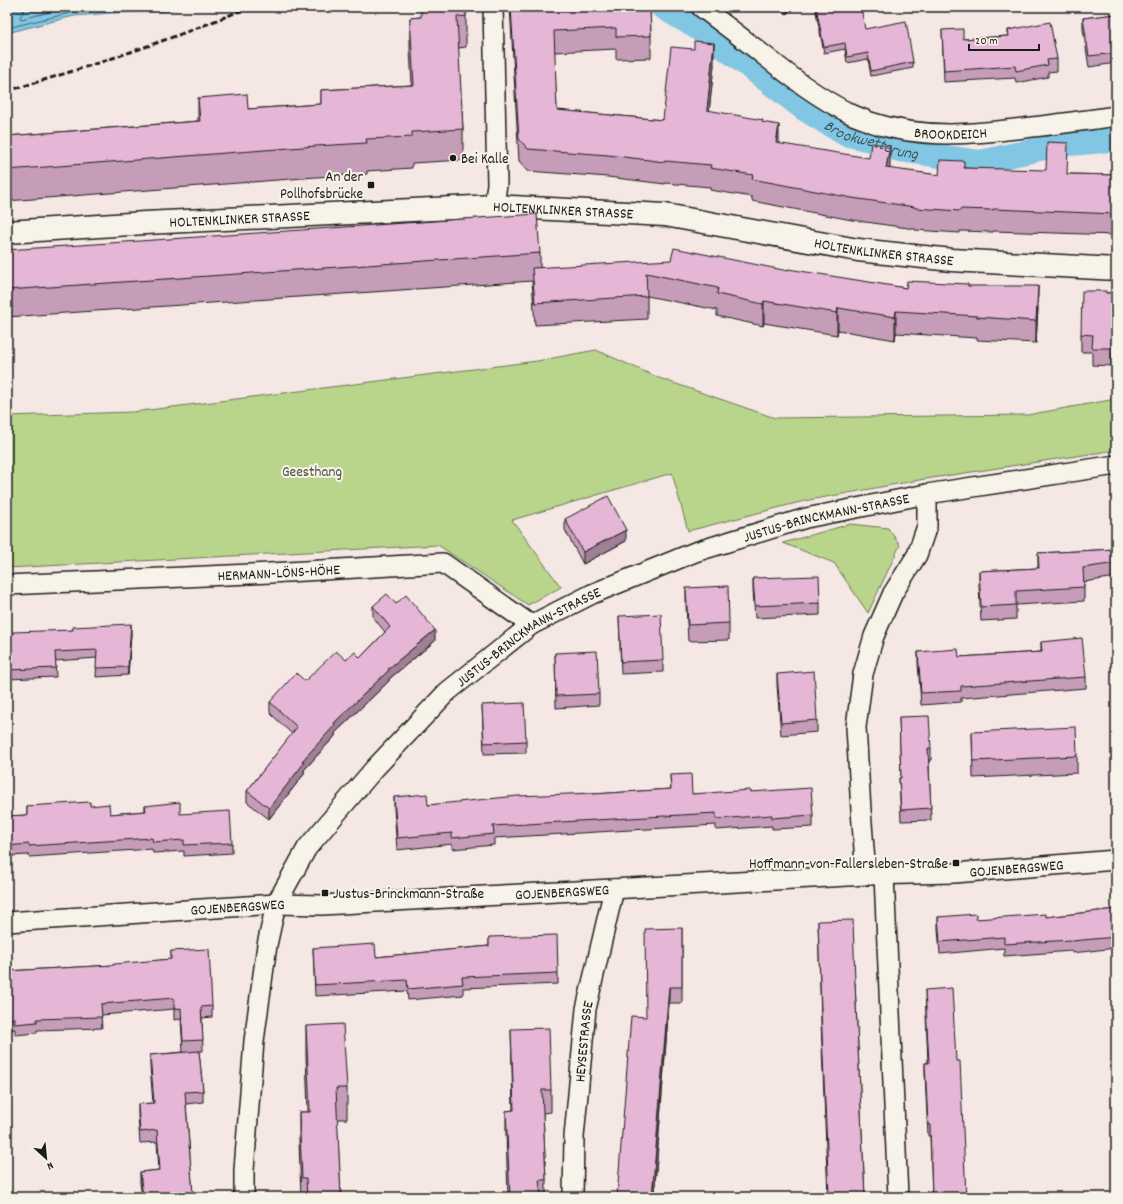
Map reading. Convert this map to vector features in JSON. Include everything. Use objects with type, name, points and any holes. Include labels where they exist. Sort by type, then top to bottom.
[{"type":"main road","name":"HOLTENKLINKER STRASSE","points":[[7,232],[145,223],[494,206],[665,215],[858,250],[952,260],[1116,269]]},
{"type":"street","points":[[493,7],[497,184],[494,206]]},
{"type":"street","name":"BROOKDEICH","points":[[701,7],[814,94],[852,115],[893,128],[926,134],[954,135],[988,133],[1116,116]]},
{"type":"street","name":"JUSTUS-BRINCKMANN-STRASSE","points":[[244,1197],[244,1170],[254,1041],[267,945],[276,904],[307,848],[375,768],[447,692],[531,624],[592,594],[695,552],[806,518],[927,494],[1116,466]]},
{"type":"street","name":"JUSTUS-BRINCKMANN-STRASSE","points":[[875,875],[861,810],[856,727],[863,674],[874,636],[893,593],[917,555],[927,526],[927,494]]},
{"type":"street","name":"HERMANN-LÖNS-HÖHE","points":[[7,585],[262,574],[443,563],[531,624]]},
{"type":"street","name":"GOJENBERGSWEG","points":[[7,922],[276,904],[322,905],[875,875],[954,873],[1116,860]]},
{"type":"street","points":[[875,875],[898,1197]]},
{"type":"street","name":"HEYSESTRASSE","points":[[572,1197],[574,1137],[586,1009],[614,889]]},
{"type":"green space","name":"Geesthang","points":[[596,350],[659,378],[775,418],[1027,415],[1116,399],[1116,450],[919,480],[804,501],[688,531],[672,473],[512,520],[561,587],[528,605],[438,545],[7,568],[7,416],[133,412],[537,361]]},
{"type":"green space","points":[[850,524],[888,528],[900,545],[868,613],[834,563],[783,543]]},
{"type":"water","points":[[26,7],[179,7],[168,11],[74,16],[7,33],[7,10]]},
{"type":"building","points":[[421,7],[466,7],[466,16],[457,17],[463,129],[412,132],[412,137],[366,139],[367,143],[7,170],[7,136],[200,121],[198,98],[247,94],[248,109],[321,104],[321,90],[414,85],[410,18],[421,17]]},
{"type":"building","points":[[511,7],[650,7],[651,36],[616,37],[616,28],[554,31],[557,110],[663,120],[671,47],[694,49],[694,41],[714,43],[707,110],[763,120],[762,122],[779,125],[776,143],[869,158],[871,143],[890,146],[886,168],[939,175],[940,160],[964,161],[964,168],[1046,170],[1047,142],[1068,143],[1067,174],[1116,175],[1116,214],[993,209],[960,209],[960,211],[915,208],[752,179],[753,175],[710,168],[711,165],[528,149],[519,139]]},
{"type":"building","points":[[816,7],[859,7],[861,8],[865,29],[906,21],[913,62],[871,71],[868,53],[847,57],[845,43],[824,47]]},
{"type":"building","points":[[1116,14],[1116,53],[1089,56],[1083,18]]},
{"type":"building","points":[[1050,22],[1057,59],[1047,60],[1048,65],[1016,71],[1015,66],[944,71],[942,30],[963,29],[963,39],[1009,36],[1008,30]]},
{"type":"building","points":[[537,214],[540,253],[7,290],[7,250]]},
{"type":"building","points":[[674,248],[788,271],[788,269],[906,288],[907,281],[968,284],[968,286],[1038,286],[1036,321],[896,311],[895,317],[838,308],[837,313],[764,301],[763,304],[717,294],[718,288],[646,273],[647,296],[535,303],[532,268],[671,260]]},
{"type":"building","points":[[1082,291],[1106,291],[1106,293],[1116,293],[1116,335],[1112,335],[1112,348],[1092,348],[1093,335],[1081,334]]},
{"type":"building","points":[[608,496],[626,530],[583,552],[565,519]]},
{"type":"building","points":[[1116,549],[1116,563],[1083,568],[1084,587],[1016,591],[1016,605],[981,607],[979,571],[1039,568],[1038,553]]},
{"type":"building","points":[[819,576],[820,603],[755,606],[753,578]]},
{"type":"building","points":[[728,586],[729,623],[688,625],[686,588]]},
{"type":"building","points":[[387,594],[396,604],[406,595],[435,630],[388,669],[389,670],[334,723],[335,725],[302,761],[304,763],[269,808],[247,791],[297,727],[270,702],[296,673],[305,681],[336,651],[346,660],[355,652],[360,658],[390,627],[373,606]]},
{"type":"building","points":[[661,614],[663,660],[621,662],[619,616]]},
{"type":"building","points":[[131,624],[128,667],[96,668],[97,650],[55,652],[56,668],[7,670],[7,636],[13,635],[13,632],[73,630],[73,627]]},
{"type":"building","points":[[1082,638],[1086,677],[961,686],[961,691],[921,693],[918,652],[958,649],[959,657],[1042,652],[1041,642]]},
{"type":"building","points":[[597,651],[599,694],[556,696],[555,653]]},
{"type":"building","points":[[814,671],[817,720],[781,723],[777,674]]},
{"type":"building","points":[[524,703],[526,741],[484,743],[482,705]]},
{"type":"building","points":[[929,716],[931,749],[928,749],[931,808],[901,810],[899,778],[901,778],[899,717]]},
{"type":"building","points":[[1076,727],[1077,756],[973,761],[972,732]]},
{"type":"building","points":[[691,774],[692,794],[811,788],[813,815],[772,818],[772,815],[716,819],[716,813],[493,826],[494,834],[452,838],[452,833],[397,838],[394,797],[427,794],[428,805],[518,796],[593,794],[671,789],[670,775]]},
{"type":"building","points":[[90,802],[90,806],[109,804],[110,814],[146,811],[145,806],[180,802],[180,814],[230,811],[232,843],[184,845],[184,840],[153,842],[152,838],[29,846],[29,844],[7,846],[7,816],[27,815],[27,806]]},
{"type":"building","points":[[1116,909],[1116,937],[1072,941],[1004,944],[1004,937],[940,942],[938,917],[976,914],[976,919],[1046,914],[1046,917]]},
{"type":"building","points":[[853,920],[865,1197],[829,1197],[818,921]]},
{"type":"building","points":[[682,928],[682,987],[669,987],[652,1197],[617,1197],[631,1016],[646,1017],[645,929]]},
{"type":"building","points":[[557,935],[558,973],[462,977],[463,984],[408,989],[407,980],[315,985],[313,948],[375,944],[376,957],[489,946],[489,937]]},
{"type":"building","points":[[209,949],[212,1006],[201,1007],[203,1040],[183,1041],[181,1008],[174,1009],[174,998],[101,1004],[102,1017],[37,1019],[37,1022],[15,1024],[15,1018],[7,1019],[7,971],[114,965],[171,959],[171,951]]},
{"type":"building","points":[[952,988],[956,1061],[960,1061],[966,1197],[932,1197],[930,1125],[928,1125],[925,1063],[929,1063],[925,990]]},
{"type":"building","points":[[343,1024],[347,1088],[336,1088],[341,1197],[307,1197],[306,1178],[302,1178],[299,1112],[310,1112],[306,1026]]},
{"type":"building","points":[[549,1028],[551,1090],[542,1090],[546,1180],[539,1180],[541,1197],[510,1197],[506,1111],[514,1110],[511,1029]]},
{"type":"building","points":[[199,1051],[203,1091],[185,1092],[193,1195],[177,1197],[143,1197],[140,1172],[160,1170],[157,1130],[140,1132],[138,1104],[154,1103],[150,1055]]},
{"type":"building","points":[[8,1056],[9,1099],[7,1099]]},
{"type":"waterway","name":"Brookwetterung","points":[[662,7],[704,32],[804,109],[845,134],[879,142],[899,150],[980,162],[1058,145],[1116,140]]},
{"type":"railway","points":[[7,91],[130,52],[190,31],[249,7]]},
{"type":"place","name":"Bei Kalle","points":[[453,158]]},
{"type":"place","name":"An der Pollhofsbrücke","points":[[371,185]]},
{"type":"place","name":"Hoffmann-von-Fallersleben-Straße","points":[[956,863]]},
{"type":"place","name":"Justus-Brinckmann-Straße","points":[[325,893]]}]
